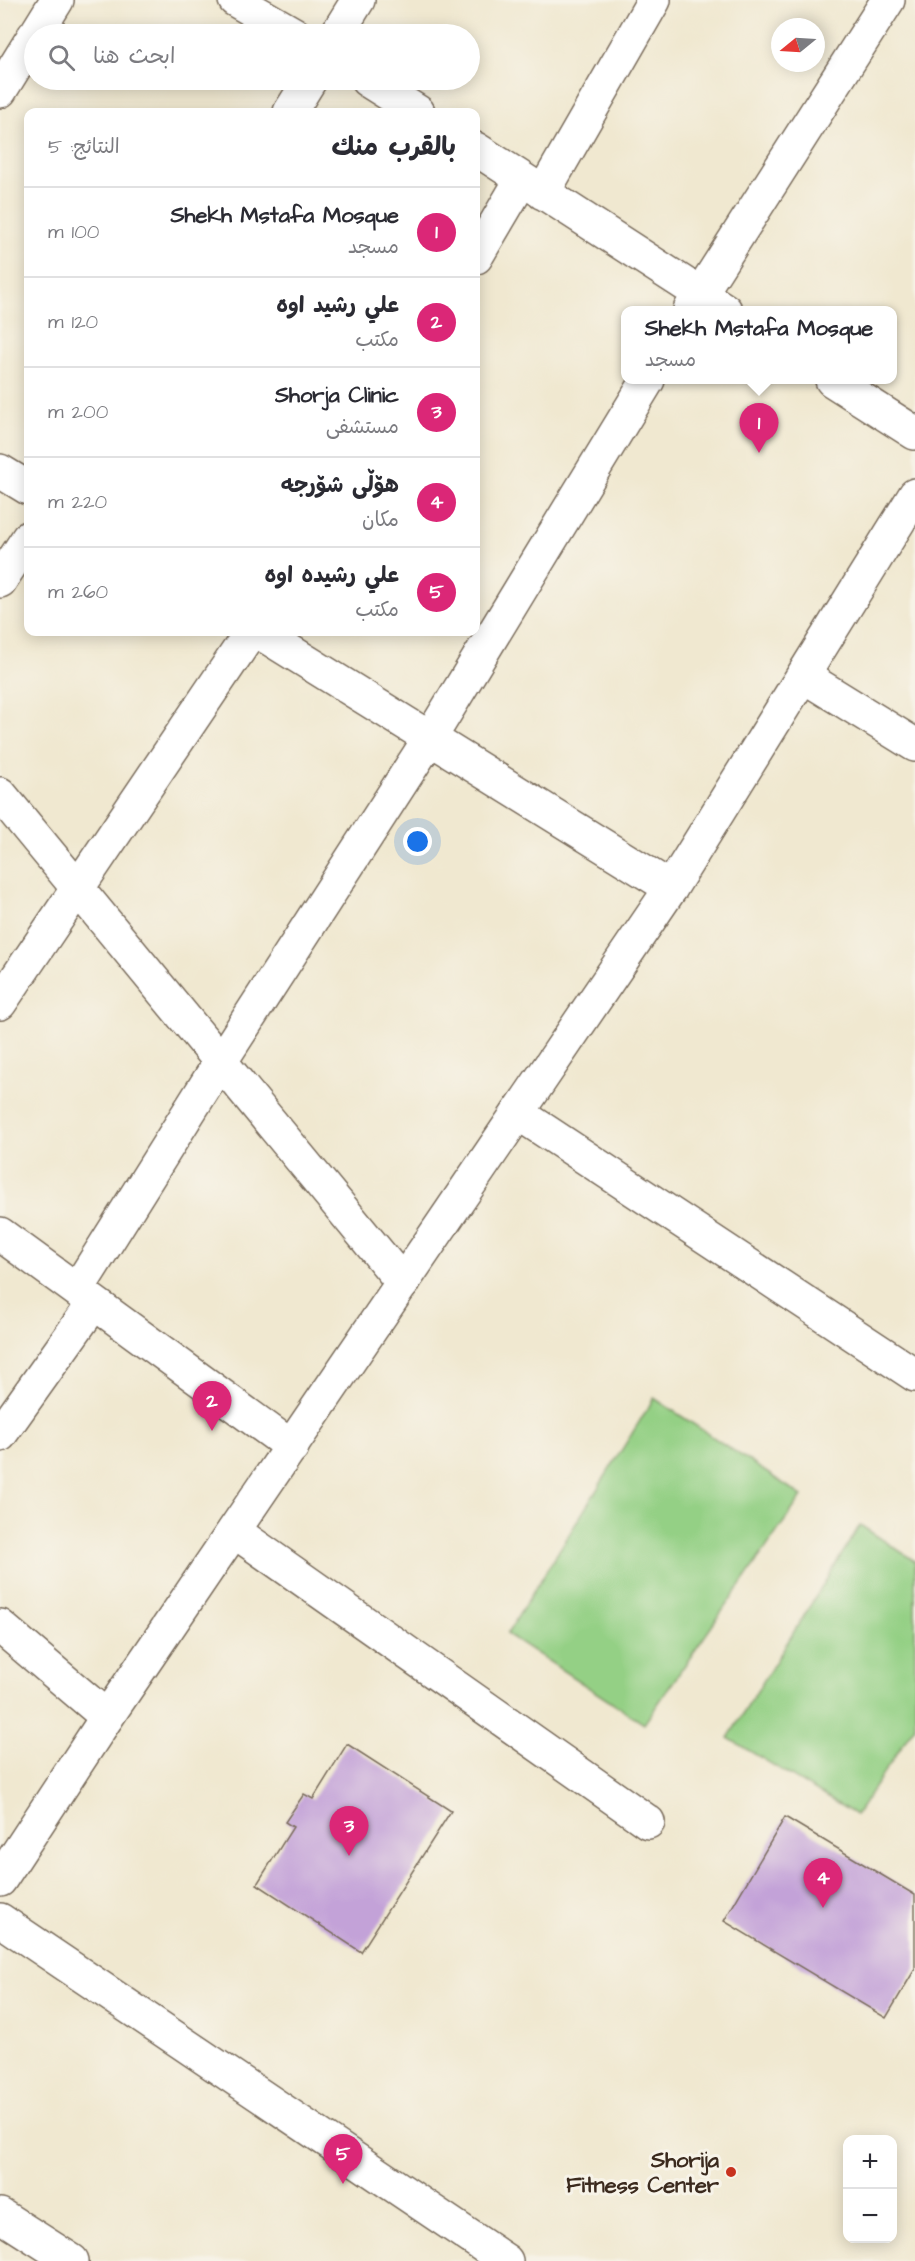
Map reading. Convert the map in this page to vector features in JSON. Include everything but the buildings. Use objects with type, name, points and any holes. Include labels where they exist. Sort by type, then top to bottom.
[{"type":"street","points":[[42,24],[57,0]]},
{"type":"street","points":[[236,0],[277,24]]},
{"type":"street","points":[[344,24],[358,0]]},
{"type":"street","points":[[480,252],[532,186],[654,0]]},
{"type":"street","points":[[480,152],[705,305],[888,0]]},
{"type":"street","points":[[0,91],[24,53]]},
{"type":"street","points":[[292,108],[304,90]]},
{"type":"street","points":[[383,90],[412,108]]},
{"type":"street","points":[[0,1435],[86,1297],[220,1061],[430,738],[646,384]]},
{"type":"street","points":[[838,384],[915,433]]},
{"type":"street","points":[[0,471],[24,486]]},
{"type":"street","points":[[0,1880],[107,1717],[671,888],[805,677],[915,495]]},
{"type":"street","points":[[0,581],[24,544]]},
{"type":"street","points":[[0,1003],[76,886],[248,636]]},
{"type":"street","points":[[265,636],[671,888]]},
{"type":"street","points":[[805,677],[915,746]]},
{"type":"street","points":[[0,794],[403,1283]]},
{"type":"street","points":[[519,1113],[915,1375]]},
{"type":"street","points":[[0,1234],[292,1447]]},
{"type":"street","points":[[234,1531],[648,1822]]},
{"type":"street","points":[[0,1626],[107,1717]]},
{"type":"street","points":[[0,1920],[506,2261]]},
{"type":"street","points":[[0,2215],[72,2261]]},
{"type":"green space","points":[[654,1398],[802,1496],[644,1724],[507,1634]]},
{"type":"green space","points":[[860,1525],[915,1561],[915,1726],[856,1815],[728,1738]]},
{"type":"place","name":"Shekh Mstafa Mosque","points":[[759,453]]},
{"type":"place","name":"علي رشيد اوه","points":[[212,1431]]},
{"type":"place","name":"Shorja Clinic","points":[[349,1856]]},
{"type":"place","name":"هۆڵی شۆرجە","points":[[823,1908]]},
{"type":"place","name":"Shorija Fitness Center","points":[[731,2172]]},
{"type":"place","name":"علي رشيده اوه","points":[[343,2184]]}]
